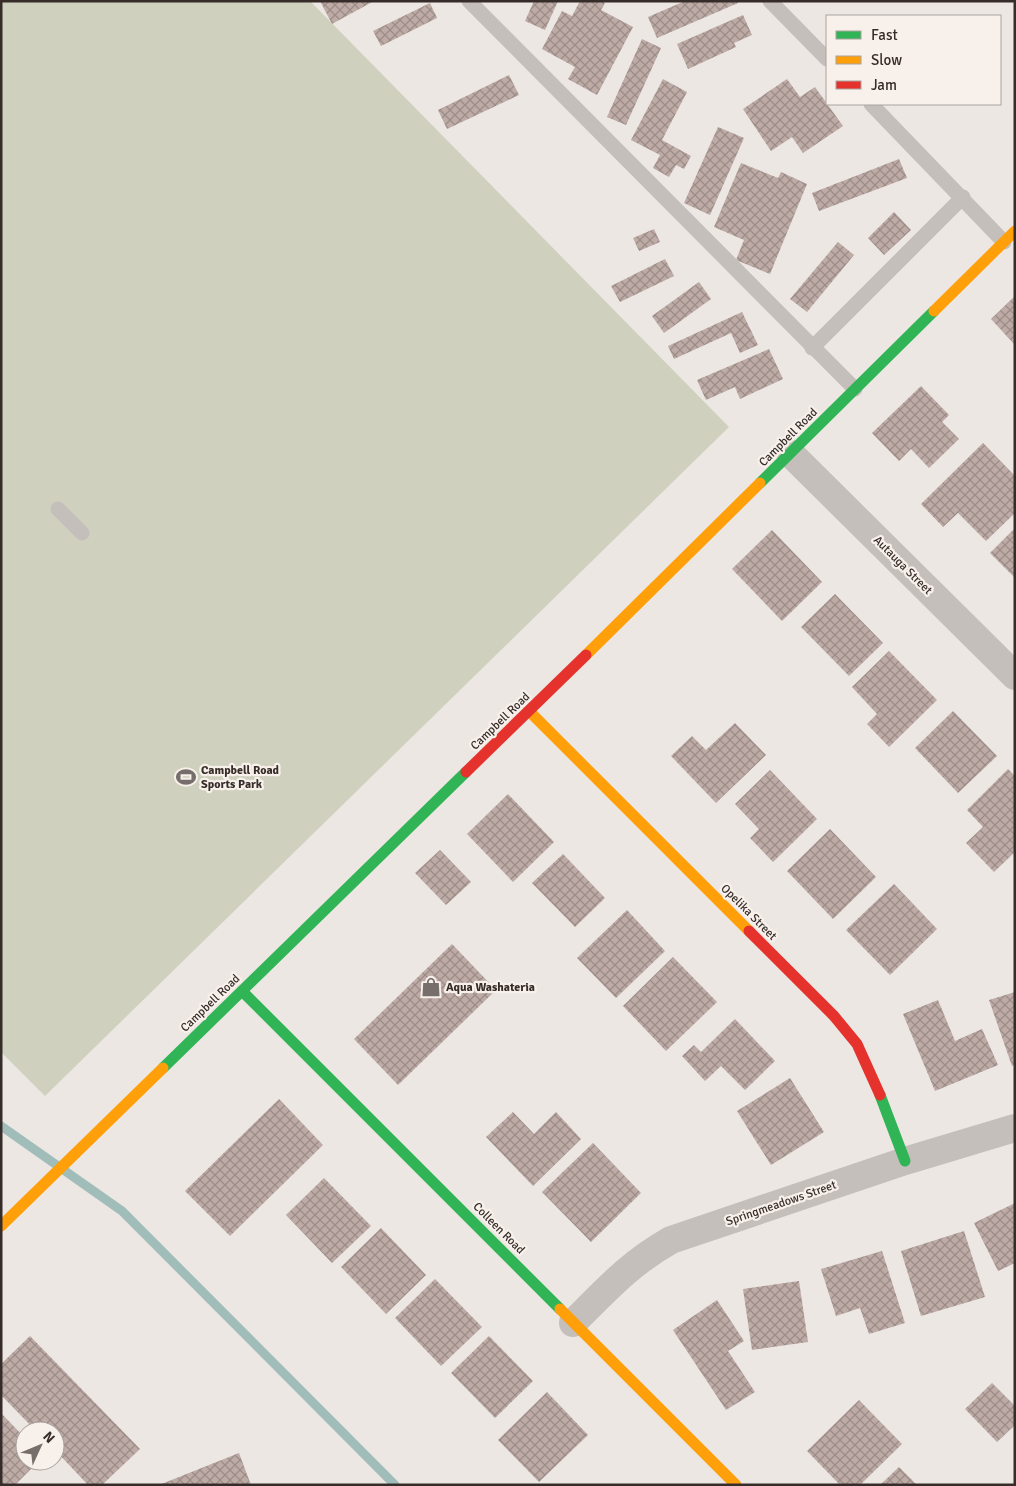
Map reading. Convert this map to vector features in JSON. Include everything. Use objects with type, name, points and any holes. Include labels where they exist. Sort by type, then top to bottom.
[{"type":"street","name":"Campbell Road","points":[[1,1226],[529,712],[1015,231]]},
{"type":"street","name":"Autauga Street","points":[[791,454],[1015,676]]},
{"type":"street","name":"Opelika Street","points":[[529,712],[834,1016],[858,1044],[876,1084],[905,1161]]},
{"type":"street","name":"Colleen Road","points":[[242,991],[736,1485]]},
{"type":"street","name":"Springmeadows Street","points":[[573,1323],[621,1274],[642,1257],[671,1240],[905,1161],[1015,1128]]},
{"type":"lane","points":[[469,1],[812,348],[855,389]]},
{"type":"lane","points":[[770,1],[826,59]]},
{"type":"lane","points":[[872,105],[963,197],[1004,242]]},
{"type":"lane","points":[[812,348],[963,197]]},
{"type":"lane","points":[[58,509],[82,533]]},
{"type":"green space","name":"Campbell Road Sports Park","points":[[1,1],[310,1],[729,427],[45,1096],[1,1052]]},
{"type":"building","points":[[320,1],[374,1],[332,24]]},
{"type":"building","points":[[534,1],[558,1],[545,30],[525,21]]},
{"type":"building","points":[[580,1],[602,1],[605,3],[601,10],[633,27],[597,95],[568,79],[575,67],[542,49],[562,11],[572,16]]},
{"type":"building","points":[[685,1],[737,1],[738,3],[657,38],[648,17]]},
{"type":"building","points":[[430,3],[437,18],[381,46],[373,31]]},
{"type":"building","points":[[743,15],[752,35],[734,43],[736,47],[688,69],[677,44]]},
{"type":"building","points":[[642,39],[661,48],[626,125],[607,117]]},
{"type":"building","points":[[509,75],[519,95],[447,129],[438,110]]},
{"type":"building","points":[[663,79],[687,92],[662,140],[691,156],[684,169],[676,165],[669,177],[653,168],[660,155],[631,140]]},
{"type":"building","points":[[787,79],[800,97],[815,87],[826,105],[843,126],[803,153],[792,137],[771,151],[743,109]]},
{"type":"building","points":[[718,127],[744,138],[710,215],[684,203]]},
{"type":"building","points":[[899,159],[907,178],[819,211],[812,193]]},
{"type":"building","points":[[741,163],[778,178],[781,172],[807,184],[770,274],[736,260],[744,240],[714,227]]},
{"type":"building","points":[[894,212],[911,230],[884,255],[868,238]]},
{"type":"building","points":[[654,229],[660,242],[639,251],[633,238]]},
{"type":"building","points":[[838,242],[854,255],[807,312],[790,299]]},
{"type":"building","points":[[665,259],[674,276],[620,302],[611,286]]},
{"type":"building","points":[[699,282],[711,299],[664,333],[652,316]]},
{"type":"building","points":[[1015,296],[1015,345],[991,319]]},
{"type":"building","points":[[742,312],[758,345],[740,353],[731,333],[674,359],[668,346]]},
{"type":"building","points":[[769,349],[783,379],[740,399],[735,387],[706,400],[697,380]]},
{"type":"building","points":[[921,386],[949,415],[942,422],[959,439],[929,468],[911,449],[899,461],[872,433]]},
{"type":"building","points":[[983,443],[1015,476],[1015,513],[986,541],[958,513],[943,527],[921,504]]},
{"type":"building","points":[[1015,528],[1015,578],[990,553]]},
{"type":"building","points":[[772,530],[822,582],[782,621],[732,569]]},
{"type":"building","points":[[835,594],[883,643],[849,676],[801,627]]},
{"type":"building","points":[[889,651],[937,700],[889,747],[867,724],[877,714],[852,687]]},
{"type":"building","points":[[953,711],[997,756],[958,793],[915,748]]},
{"type":"building","points":[[735,723],[766,755],[716,803],[671,756],[692,736],[706,750]]},
{"type":"building","points":[[1008,769],[1015,776],[1015,852],[994,872],[966,843],[983,827],[967,810]]},
{"type":"building","points":[[770,770],[817,819],[773,862],[750,838],[759,829],[735,804]]},
{"type":"building","points":[[508,794],[554,842],[513,882],[467,834]]},
{"type":"building","points":[[830,829],[876,877],[833,919],[787,871]]},
{"type":"building","points":[[440,850],[471,882],[446,905],[415,873]]},
{"type":"building","points":[[563,854],[605,898],[575,927],[532,883]]},
{"type":"building","points":[[894,884],[937,929],[890,975],[846,930]]},
{"type":"building","points":[[627,910],[665,951],[616,998],[577,958]]},
{"type":"building","points":[[452,944],[496,990],[398,1085],[354,1039]]},
{"type":"building","points":[[673,957],[717,1002],[666,1051],[623,1006]]},
{"type":"building","points":[[1015,992],[1015,1065],[1012,1066],[989,1000]]},
{"type":"building","points":[[938,1000],[955,1041],[982,1029],[998,1065],[935,1091],[903,1014]]},
{"type":"building","points":[[735,1019],[775,1061],[745,1090],[721,1066],[705,1081],[682,1056],[694,1045],[701,1052]]},
{"type":"building","points":[[790,1078],[824,1132],[771,1165],[737,1111]]},
{"type":"building","points":[[279,1099],[323,1145],[230,1236],[185,1191]]},
{"type":"building","points":[[513,1112],[534,1134],[556,1112],[581,1139],[533,1186],[486,1137]]},
{"type":"building","points":[[593,1143],[641,1193],[591,1242],[542,1192]]},
{"type":"building","points":[[324,1178],[371,1226],[332,1263],[286,1215]]},
{"type":"building","points":[[1015,1203],[1015,1263],[998,1271],[974,1223]]},
{"type":"building","points":[[381,1228],[426,1275],[386,1314],[341,1267]]},
{"type":"building","points":[[964,1231],[985,1297],[921,1316],[901,1251]]},
{"type":"building","points":[[882,1251],[905,1323],[869,1334],[860,1308],[836,1316],[821,1269]]},
{"type":"building","points":[[435,1279],[482,1327],[441,1366],[395,1318]]},
{"type":"building","points":[[799,1281],[808,1342],[752,1350],[743,1289]]},
{"type":"building","points":[[717,1300],[744,1341],[728,1351],[755,1392],[726,1410],[673,1330]]},
{"type":"building","points":[[30,1336],[140,1449],[102,1485],[88,1485],[65,1461],[65,1421],[26,1421],[1,1395],[1,1364]]},
{"type":"building","points":[[489,1336],[533,1381],[495,1418],[451,1373]]},
{"type":"building","points":[[992,1383],[1015,1406],[1015,1425],[997,1442],[965,1409]]},
{"type":"building","points":[[547,1392],[588,1435],[539,1482],[498,1440]]},
{"type":"building","points":[[859,1400],[902,1444],[860,1485],[840,1485],[807,1451]]},
{"type":"building","points":[[1,1413],[15,1428],[15,1471],[29,1471],[15,1485],[1,1485]]},
{"type":"building","points":[[239,1453],[251,1485],[159,1485]]},
{"type":"building","points":[[899,1467],[917,1485],[880,1485]]},
{"type":"waterway","points":[[1,1126],[122,1211],[395,1485]]},
{"type":"traffic: fast","points":[[760,483],[934,311]]},
{"type":"traffic: fast","points":[[163,1068],[466,772]]},
{"type":"traffic: fast","points":[[242,991],[560,1309]]},
{"type":"traffic: fast","points":[[880,1095],[905,1161]]},
{"type":"traffic: slow","points":[[934,311],[1015,231]]},
{"type":"traffic: slow","points":[[586,655],[760,483]]},
{"type":"traffic: slow","points":[[529,711],[749,931]]},
{"type":"traffic: slow","points":[[1,1226],[163,1068]]},
{"type":"traffic: slow","points":[[560,1309],[736,1485]]},
{"type":"traffic: jam","points":[[466,772],[586,655]]},
{"type":"traffic: jam","points":[[749,931],[834,1016],[857,1044],[880,1095]]},
{"type":"place","name":"Campbell Road Sports Park","points":[[186,777]]},
{"type":"place","name":"Aqua Washateria","points":[[431,987]]}]
